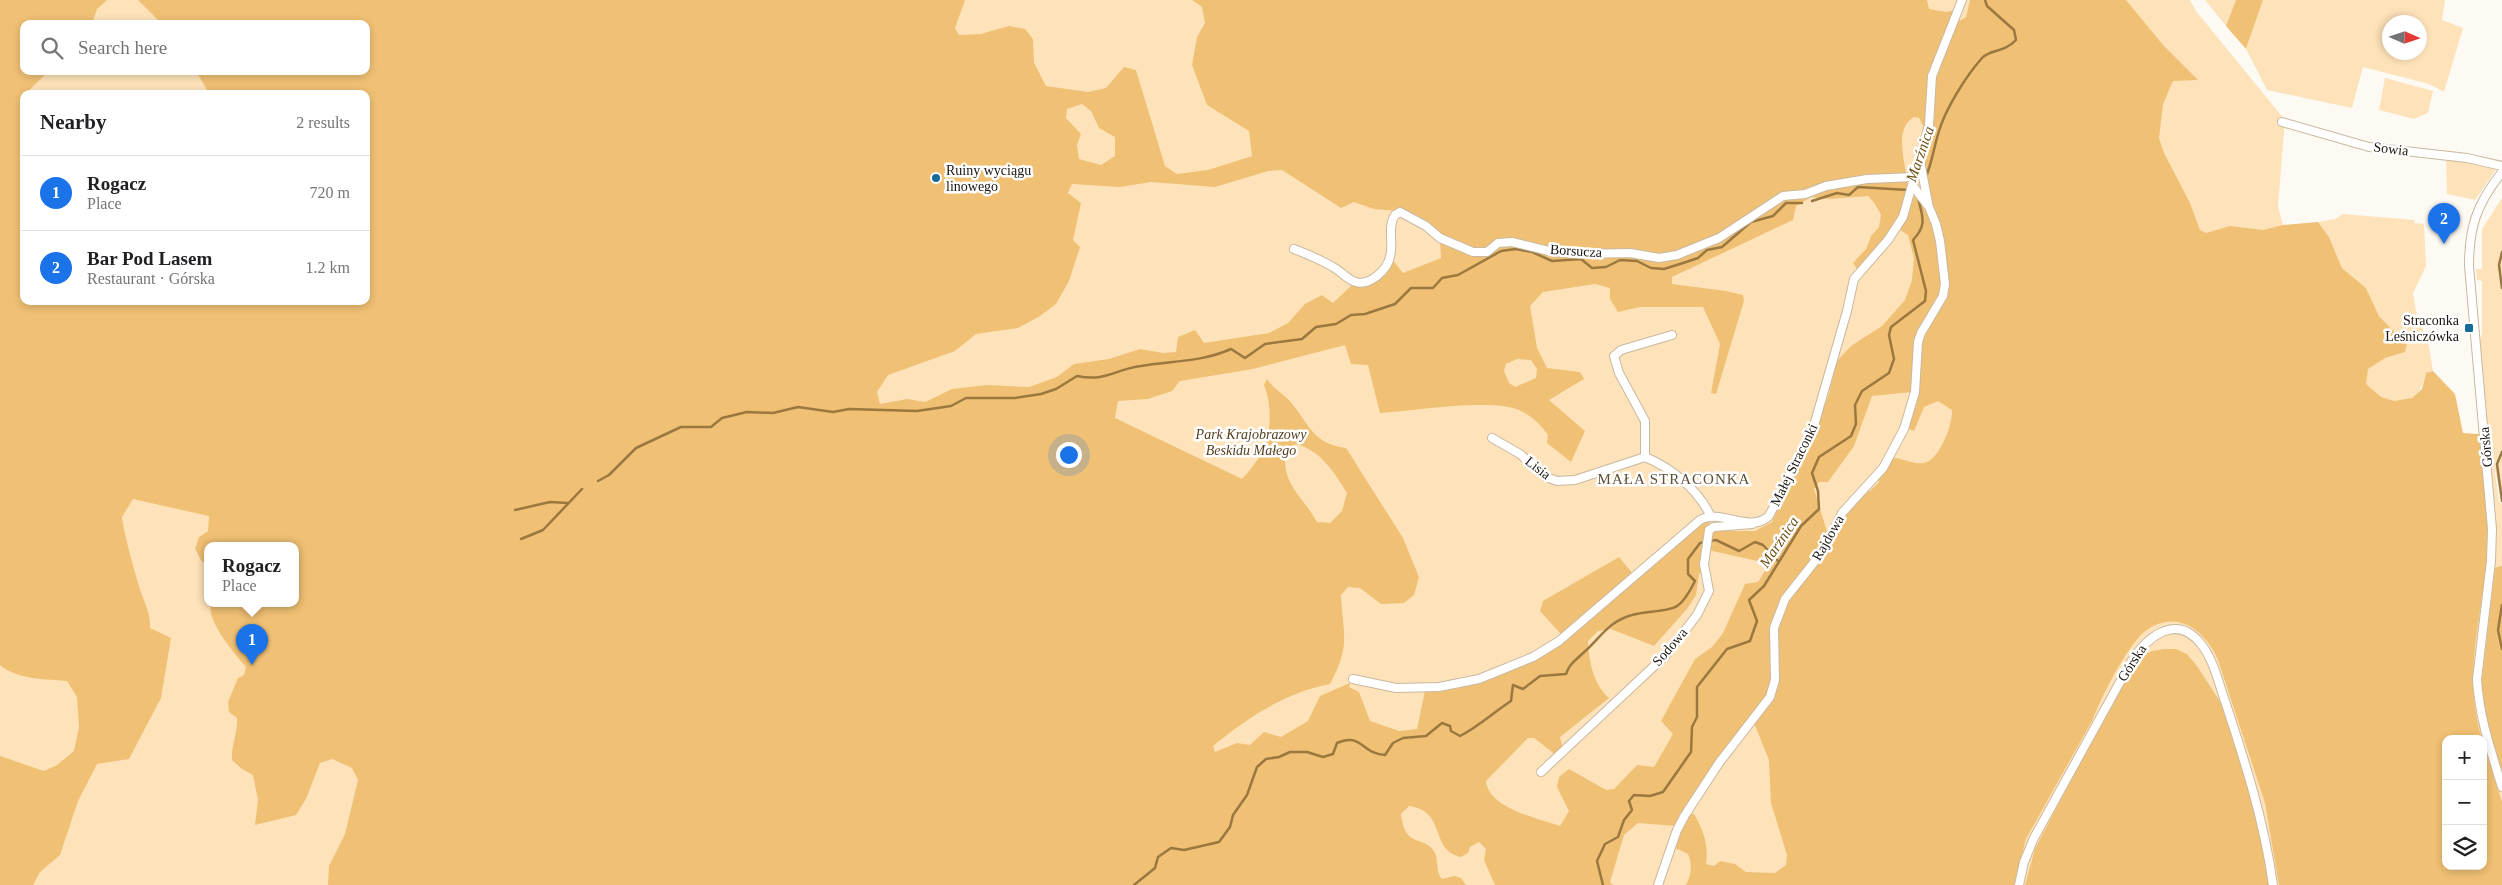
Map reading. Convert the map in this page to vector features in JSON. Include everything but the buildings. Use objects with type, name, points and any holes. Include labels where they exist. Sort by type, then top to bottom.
[{"type":"street","name":"Małej Straconki","points":[[1756,523],[1766,519],[1773,510],[1813,430],[1848,311],[1854,279],[1897,228],[1914,188],[1914,178],[1929,126],[1932,76],[1962,0]]},
{"type":"street","name":"Sowia","points":[[2282,122],[2369,146],[2467,158],[2502,166]]},
{"type":"street","name":"Rajdowa","points":[[1658,885],[1671,845],[1685,814],[1719,763],[1770,697],[1775,680],[1774,628],[1785,598],[1823,551],[1842,513],[1883,468],[1904,429],[1916,386],[1918,342],[1921,333],[1937,309],[1944,290],[1940,241],[1927,204],[1920,161]]},
{"type":"street","name":"Górska","points":[[2502,172],[2482,199],[2475,217],[2471,237],[2469,266],[2492,529],[2491,561],[2477,679],[2478,698],[2484,728],[2502,787]]},
{"type":"street","name":"Borsucza","points":[[1294,249],[1333,267],[1354,282],[1367,281],[1380,274],[1389,262],[1391,253],[1391,222],[1395,215],[1400,212],[1426,226],[1440,238],[1473,252],[1487,252],[1498,243],[1512,242],[1553,252],[1630,253],[1659,258],[1677,255],[1719,238],[1782,196],[1806,194],[1826,186],[1867,179],[1914,178]]},
{"type":"street","name":"Rajdowa","points":[[1914,188],[1927,204]]},
{"type":"street","points":[[1672,335],[1621,350],[1614,356],[1619,373],[1645,421],[1645,457],[1690,487],[1700,497],[1710,516]]},
{"type":"street","name":"Lisia","points":[[1492,438],[1520,454],[1546,477],[1557,481],[1575,480],[1645,457]]},
{"type":"street","points":[[1352,679],[1405,689],[1439,688],[1479,679],[1533,657],[1559,641],[1700,520],[1710,516],[1756,523]]},
{"type":"street","name":"Sodowa","points":[[1541,772],[1666,655],[1684,634],[1708,595],[1705,550],[1708,533],[1714,527],[1744,526],[1756,523]]},
{"type":"street","name":"Górska","points":[[2019,885],[2024,862],[2034,838],[2131,662],[2149,639],[2162,632],[2175,630],[2188,634],[2198,641],[2215,673],[2259,806],[2273,885]]},
{"type":"green space","name":"Park Krajobrazowy Beskidu Małego","points":[[0,0],[2190,0],[2196,11],[2285,120],[2278,206],[2283,225],[2277,227],[2385,358],[2405,352],[2407,345],[2379,316],[2366,288],[2342,268],[2329,237],[2318,222],[2335,219],[2343,214],[2415,220],[2414,223],[2424,224],[2426,266],[2413,293],[2417,316],[2428,341],[2433,371],[2426,373],[2422,386],[2417,393],[2406,400],[2494,495],[2487,424],[2482,396],[2480,339],[2482,334],[2482,281],[2477,280],[2476,269],[2482,269],[2482,229],[2502,198],[2502,502],[2494,465],[2499,501],[2502,504],[2502,885],[0,885]]},
{"type":"green space","points":[[2205,0],[2236,0],[2226,26]]},
{"type":"green space","points":[[2263,0],[2445,0],[2442,20],[2463,28],[2444,92],[2429,84],[2363,67],[2352,108],[2267,90],[2246,49]]},
{"type":"green space","points":[[2385,78],[2433,91],[2428,113],[2414,119],[2379,110]]},
{"type":"green space","points":[[2446,157],[2497,168],[2475,200],[2447,194]]},
{"type":"shaded area","points":[[0,0],[107,0],[97,9],[93,20],[20,20],[20,75],[45,75],[29,90],[20,90],[20,305],[370,305],[370,90],[207,90],[198,75],[370,75],[370,20],[158,20],[138,0],[965,0],[955,28],[959,35],[981,34],[1009,26],[1025,29],[1033,39],[1034,63],[1046,86],[1088,92],[1106,88],[1124,67],[1136,70],[1165,166],[1177,174],[1208,170],[1252,156],[1249,131],[1207,105],[1192,65],[1197,37],[1205,23],[1202,7],[1192,0],[1927,0],[1929,9],[1946,12],[1956,10],[1929,75],[1927,123],[1923,126],[1919,118],[1914,117],[1907,123],[1903,131],[1902,150],[1908,189],[1903,211],[1890,233],[1857,269],[1853,263],[1866,249],[1871,236],[1879,227],[1881,215],[1875,204],[1868,196],[1829,199],[1811,197],[1796,206],[1793,220],[1672,277],[1672,284],[1743,295],[1744,301],[1716,394],[1711,393],[1720,344],[1703,307],[1640,307],[1618,312],[1610,299],[1610,288],[1595,284],[1543,292],[1530,306],[1537,348],[1547,368],[1580,372],[1584,379],[1549,400],[1585,431],[1571,462],[1547,443],[1548,435],[1535,421],[1519,410],[1490,405],[1472,405],[1380,413],[1368,365],[1351,364],[1345,345],[1253,369],[1180,381],[1172,391],[1148,399],[1118,401],[1115,418],[1242,479],[1265,447],[1270,420],[1267,393],[1264,385],[1267,379],[1289,400],[1318,437],[1325,442],[1346,448],[1403,538],[1419,577],[1414,595],[1404,603],[1381,604],[1360,588],[1348,587],[1341,595],[1344,631],[1343,650],[1337,671],[1330,684],[1298,693],[1253,716],[1213,746],[1215,752],[1237,743],[1250,745],[1264,732],[1281,737],[1308,721],[1320,696],[1350,683],[1349,687],[1359,692],[1370,721],[1399,731],[1417,729],[1425,691],[1504,673],[1580,626],[1706,520],[1709,521],[1710,526],[1704,536],[1702,548],[1702,572],[1699,574],[1696,595],[1687,609],[1654,646],[1611,629],[1598,631],[1588,641],[1589,656],[1599,686],[1609,698],[1560,737],[1563,749],[1556,755],[1534,738],[1528,738],[1486,781],[1489,790],[1495,798],[1505,805],[1528,816],[1560,826],[1569,811],[1557,787],[1559,777],[1569,769],[1606,790],[1614,789],[1637,765],[1654,767],[1673,734],[1661,721],[1695,659],[1712,647],[1723,633],[1745,584],[1758,582],[1765,571],[1762,562],[1708,550],[1711,534],[1716,531],[1755,531],[1772,522],[1815,430],[1828,397],[1837,361],[1851,346],[1882,326],[1905,300],[1912,280],[1914,258],[1908,235],[1900,230],[1913,197],[1920,197],[1935,230],[1941,257],[1943,283],[1935,308],[1918,337],[1912,392],[1872,396],[1854,446],[1828,482],[1819,482],[1814,489],[1828,535],[1809,566],[1783,597],[1771,639],[1773,672],[1771,688],[1676,826],[1638,823],[1624,835],[1610,882],[1613,885],[1495,885],[1484,860],[1486,849],[1479,842],[1470,847],[1468,853],[1461,857],[1451,853],[1445,847],[1429,815],[1421,809],[1409,806],[1401,814],[1407,833],[1416,840],[1431,847],[1435,853],[1442,879],[1454,876],[1461,878],[1466,885],[328,885],[329,866],[345,834],[358,780],[352,768],[332,759],[320,763],[306,799],[296,815],[255,825],[258,800],[253,775],[242,769],[232,760],[237,718],[229,712],[228,702],[238,678],[244,675],[246,667],[222,637],[211,611],[211,607],[299,607],[299,542],[204,542],[204,563],[195,549],[199,537],[208,531],[209,516],[133,499],[122,517],[131,558],[149,616],[150,628],[171,638],[161,698],[129,759],[97,764],[78,801],[60,855],[40,872],[33,885],[0,885],[0,756],[44,771],[57,765],[74,751],[79,727],[77,697],[67,681],[24,676],[7,670],[0,665]],"holes":[[[1082,104],[1091,111],[1099,128],[1115,137],[1115,156],[1101,165],[1079,159],[1077,145],[1081,134],[1066,118],[1067,109]],[[1282,170],[1341,208],[1354,202],[1374,209],[1398,211],[1440,240],[1441,258],[1403,273],[1392,259],[1364,285],[1353,284],[1333,303],[1322,295],[1305,304],[1288,323],[1269,333],[1204,343],[1195,330],[1178,337],[1176,352],[1163,353],[1140,349],[1109,359],[1074,364],[1057,377],[1029,387],[987,385],[952,389],[925,402],[907,399],[880,404],[877,392],[888,375],[955,351],[976,334],[1018,328],[1040,316],[1056,304],[1069,281],[1080,247],[1073,240],[1081,203],[1068,193],[1072,184],[1120,187],[1151,182],[1215,187],[1268,171]],[[1517,359],[1531,360],[1537,369],[1536,378],[1515,387],[1509,383],[1504,371],[1506,364]],[[1296,444],[1312,451],[1326,463],[1347,493],[1342,511],[1330,523],[1317,522],[1289,480],[1285,461],[1286,449]]]},
{"type":"shaded area","points":[[1970,0],[2126,0],[2163,45],[2198,80],[2173,81],[2163,104],[2159,138],[2164,153],[2190,203],[2200,230],[2206,233],[2230,226],[2263,230],[2283,225],[2318,222],[2329,237],[2342,268],[2366,288],[2379,316],[2407,345],[2405,352],[2385,358],[2368,369],[2366,384],[2381,397],[2394,401],[2412,398],[2422,389],[2426,373],[2433,371],[2455,394],[2463,433],[2479,434],[2486,490],[2488,545],[2474,666],[2476,714],[2481,735],[2442,735],[2442,870],[2487,870],[2487,755],[2502,802],[2502,885],[2279,885],[2265,803],[2218,660],[2205,639],[2197,631],[2177,622],[2166,622],[2155,625],[2143,633],[2129,650],[2115,674],[2093,719],[2026,839],[2014,885],[1686,885],[1691,870],[1690,858],[1688,854],[1673,847],[1688,815],[1694,814],[1703,832],[1707,851],[1706,864],[1714,866],[1720,861],[1735,864],[1746,872],[1775,873],[1786,865],[1787,855],[1771,803],[1769,760],[1754,723],[1771,698],[1774,650],[1781,609],[1838,522],[1864,492],[1870,491],[1879,482],[1879,476],[1892,458],[1920,463],[1929,461],[1944,441],[1950,424],[1952,410],[1938,401],[1924,407],[1914,431],[1907,428],[1920,342],[1947,283],[1929,197],[1924,160],[1933,116],[1933,81],[1956,23],[1966,17]]},
{"type":"shaded area","points":[[2236,0],[2263,0],[2246,49],[2226,26]]},
{"type":"shaded area","points":[[1619,557],[1633,574],[1563,634],[1560,633],[1540,611],[1543,601]]},
{"type":"shaded area","points":[[2502,566],[2502,774],[2488,727],[2481,687],[2495,568]]},
{"type":"shaded area","points":[[2176,649],[2187,654],[2221,703],[2244,771],[2262,841],[2269,885],[2025,885],[2035,849],[2113,700],[2141,656],[2152,651]]},
{"type":"waterway","name":"Marźnica","points":[[1926,177],[1942,122],[1963,83],[1985,55],[2007,47],[2016,40],[2014,30],[1987,6],[1985,0]]},
{"type":"waterway","points":[[1812,201],[1837,193],[1849,195],[1858,187],[1908,190]]},
{"type":"waterway","name":"Marźnica","points":[[1603,885],[1597,861],[1605,844],[1618,837],[1624,820],[1632,810],[1629,801],[1634,795],[1650,796],[1663,792],[1691,752],[1692,727],[1697,717],[1697,687],[1727,649],[1750,641],[1757,621],[1749,600],[1764,586],[1801,526],[1819,509],[1818,491],[1812,473],[1819,457],[1851,436],[1856,424],[1855,405],[1862,391],[1889,373],[1894,359],[1889,335],[1891,327],[1925,301],[1926,291],[1913,240],[1921,229],[1923,220],[1918,197]]},
{"type":"waterway","points":[[598,481],[609,475],[636,448],[681,427],[711,427],[722,418],[747,412],[773,413],[798,407],[833,412],[849,409],[917,411],[951,406],[966,398],[1015,398],[1041,394],[1056,389],[1077,376],[1104,376],[1152,364],[1209,356],[1231,349],[1245,358],[1265,344],[1302,339],[1316,327],[1336,324],[1351,315],[1365,314],[1395,304],[1411,288],[1433,288],[1442,278],[1458,275],[1501,251],[1516,249],[1532,252],[1552,261],[1581,259],[1592,268],[1606,267],[1620,260],[1637,261],[1651,268],[1664,269],[1698,258],[1707,250],[1722,247],[1751,222],[1773,216],[1786,203],[1802,203]]},
{"type":"waterway","points":[[2502,252],[2499,265],[2502,288]]},
{"type":"waterway","points":[[2502,452],[2497,464],[2502,501]]},
{"type":"waterway","points":[[521,539],[543,530],[582,489]]},
{"type":"waterway","points":[[515,510],[550,502],[568,503]]},
{"type":"waterway","points":[[1134,885],[1155,868],[1158,857],[1171,848],[1184,850],[1219,842],[1230,827],[1233,815],[1247,795],[1257,767],[1266,759],[1279,757],[1290,752],[1307,752],[1323,757],[1333,754],[1337,743],[1345,740],[1352,740],[1377,754],[1385,755],[1393,743],[1403,738],[1426,736],[1442,723],[1450,726],[1451,731],[1460,736],[1511,701],[1513,685],[1523,689],[1540,676],[1566,674],[1569,667],[1616,622],[1632,615],[1673,608],[1680,604],[1688,595],[1695,581],[1688,574],[1688,559],[1700,543],[1716,540],[1739,551],[1755,542],[1763,545],[1778,561]]},
{"type":"waterway","points":[[2502,605],[2498,630],[2502,649]]},
{"type":"place","name":"Ruiny wyciągu linowego","points":[[936,178]]},
{"type":"place","name":"Bar Pod Lasem","points":[[2444,244]]},
{"type":"place","name":"Straconka Leśniczówka","points":[[2469,328]]},
{"type":"place","name":"Rogacz","points":[[252,665]]},
{"type":"district","name":"MAŁA STRACONKA","points":[[1674,479]]}]
